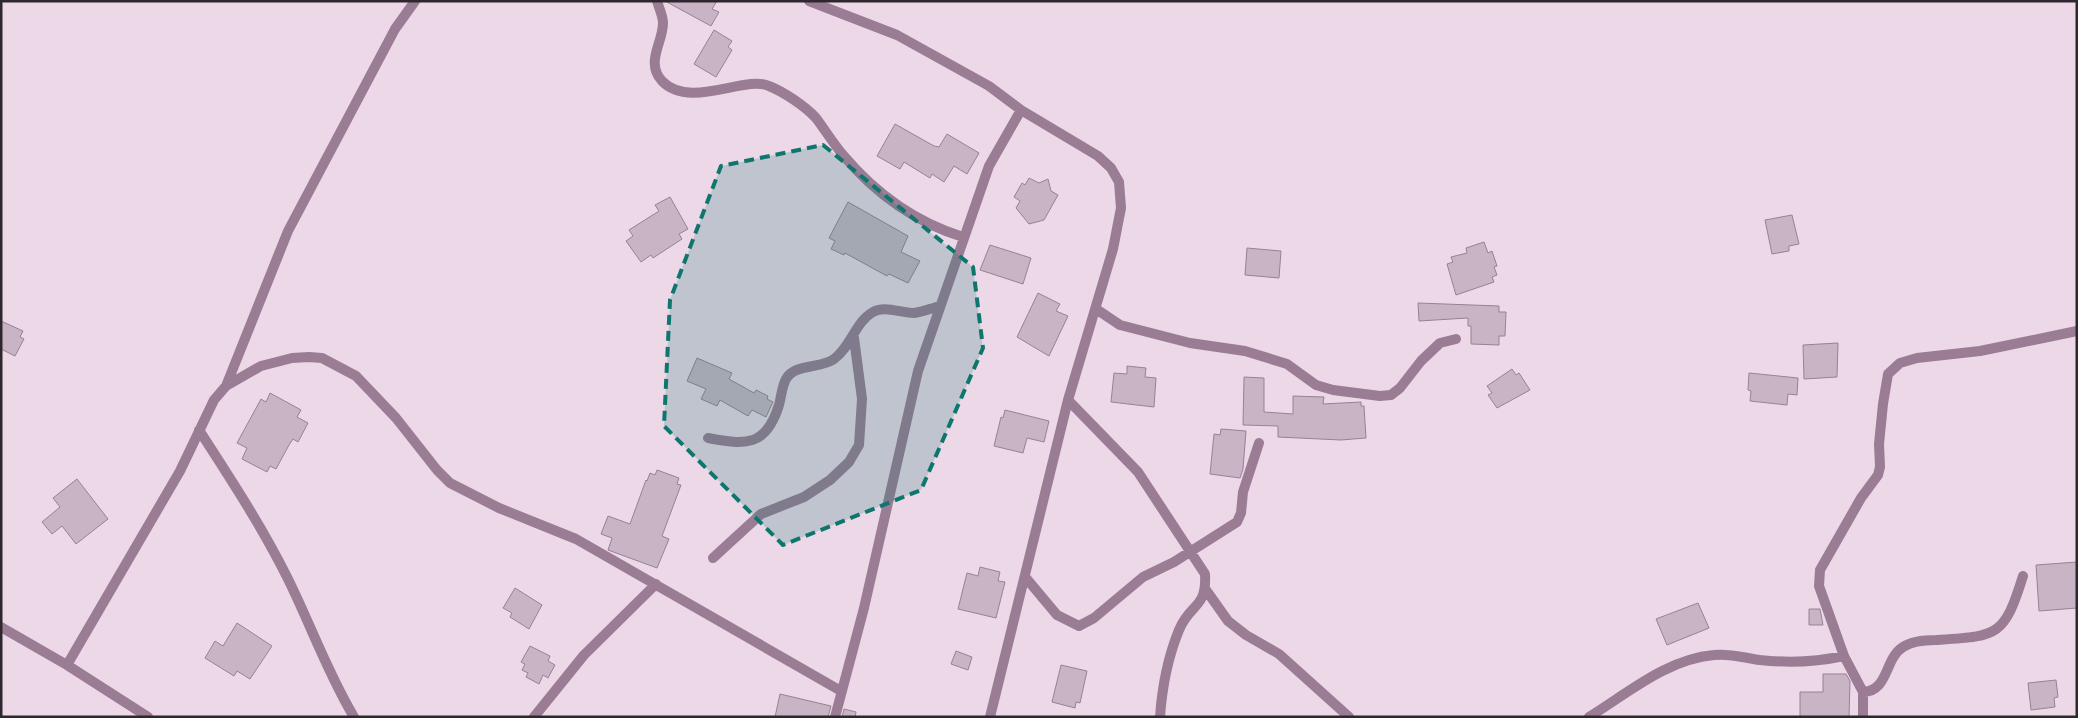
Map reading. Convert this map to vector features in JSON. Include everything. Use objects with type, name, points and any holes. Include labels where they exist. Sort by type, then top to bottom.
[{"type":"street","points":[[67,665],[171,487],[214,400],[226,386],[288,231],[395,29],[415,1]]},
{"type":"street","points":[[657,1],[663,23],[655,52],[654,64],[663,82],[673,88],[690,92],[706,92],[752,84],[767,84],[814,116],[844,156],[891,202],[938,229],[963,237]]},
{"type":"street","points":[[809,1],[898,35],[997,91],[1022,110],[1098,156],[1111,168],[1119,182],[1120,208],[1115,241],[1068,400],[1026,578],[990,717]]},
{"type":"street","points":[[834,717],[864,608],[918,371],[989,166],[1022,110]]},
{"type":"street","points":[[708,438],[733,443],[748,442],[762,437],[774,422],[786,379],[798,370],[833,361],[846,350],[866,318],[880,309],[915,313],[940,306]]},
{"type":"street","points":[[1096,309],[1120,325],[1190,342],[1245,351],[1286,364],[1316,384],[1324,387],[1380,396],[1391,395],[1400,388],[1421,361],[1440,343],[1456,339]]},
{"type":"street","points":[[1864,717],[1863,692],[1844,656],[1819,586],[1820,570],[1861,498],[1878,475],[1880,467],[1879,444],[1888,374],[1900,363],[1917,358],[1980,351],[2077,331]]},
{"type":"street","points":[[712,558],[761,514],[804,497],[830,480],[849,462],[859,446],[862,399],[854,338]]},
{"type":"street","points":[[226,386],[261,366],[292,358],[322,358],[339,366],[356,376],[377,397],[437,470],[450,482],[499,508],[576,539],[841,692]]},
{"type":"street","points":[[1068,400],[1138,472],[1205,574],[1206,590],[1201,600],[1187,614],[1169,659],[1160,717]]},
{"type":"street","points":[[199,430],[246,502],[282,568],[338,688],[354,717]]},
{"type":"street","points":[[1026,578],[1057,616],[1079,626],[1094,618],[1143,577],[1192,552],[1237,522],[1241,513],[1243,492],[1259,443]]},
{"type":"street","points":[[1863,692],[1871,692],[1878,688],[1892,659],[1902,647],[1930,640],[1971,638],[1990,634],[1998,628],[2014,606],[2023,576]]},
{"type":"street","points":[[534,717],[584,656],[656,584]]},
{"type":"street","points":[[1206,590],[1228,621],[1246,635],[1279,654],[1349,717]]},
{"type":"street","points":[[1,628],[67,665],[148,717]]},
{"type":"street","points":[[1589,717],[1655,674],[1691,660],[1715,655],[1778,662],[1819,661],[1844,656]]},
{"type":"highlighted area","points":[[823,145],[973,267],[983,348],[921,490],[783,545],[664,426],[670,300],[721,166]]},
{"type":"building","points":[[665,1],[717,1],[712,9],[719,12],[711,26]]},
{"type":"building","points":[[714,30],[732,41],[728,47],[732,50],[716,77],[694,64]]},
{"type":"building","points":[[895,124],[934,146],[939,147],[947,134],[979,153],[967,174],[954,166],[944,182],[932,174],[930,178],[904,162],[900,169],[877,156]]},
{"type":"building","points":[[1029,178],[1039,183],[1048,179],[1051,191],[1058,195],[1044,220],[1029,224],[1016,208],[1020,201],[1014,197],[1022,183],[1025,185]]},
{"type":"building","points":[[670,197],[688,229],[679,234],[682,239],[653,258],[651,255],[641,262],[626,241],[633,236],[629,230],[659,211],[655,205]]},
{"type":"building","points":[[848,202],[908,236],[901,252],[920,261],[908,283],[889,274],[887,276],[845,253],[844,255],[831,249],[835,241],[829,238]]},
{"type":"building","points":[[1792,215],[1799,244],[1789,246],[1789,251],[1772,254],[1765,220]]},
{"type":"building","points":[[1484,242],[1488,253],[1492,251],[1497,266],[1494,267],[1497,275],[1492,277],[1494,282],[1456,295],[1447,264],[1453,262],[1451,257],[1467,253],[1466,248]]},
{"type":"building","points":[[990,245],[1031,258],[1023,284],[980,270]]},
{"type":"building","points":[[1247,248],[1281,251],[1279,278],[1245,275]]},
{"type":"building","points":[[1038,293],[1060,304],[1056,311],[1068,316],[1049,356],[1017,337]]},
{"type":"building","points":[[1418,303],[1499,306],[1499,312],[1506,312],[1505,336],[1499,336],[1499,345],[1471,344],[1471,326],[1468,326],[1468,318],[1419,321]]},
{"type":"building","points":[[1,321],[23,331],[20,337],[24,339],[15,356],[1,349]]},
{"type":"building","points":[[1838,343],[1837,377],[1804,379],[1803,345]]},
{"type":"building","points":[[697,358],[732,373],[729,379],[754,393],[756,390],[768,396],[767,399],[773,402],[766,417],[752,410],[748,416],[720,400],[717,406],[701,399],[706,389],[687,381]]},
{"type":"building","points":[[1127,366],[1146,368],[1145,377],[1156,378],[1154,407],[1111,402],[1114,373],[1127,374]]},
{"type":"building","points":[[1512,369],[1516,375],[1519,373],[1530,390],[1497,408],[1488,395],[1492,393],[1487,386]]},
{"type":"building","points":[[1749,373],[1798,378],[1797,395],[1788,394],[1787,405],[1750,401],[1751,391],[1748,390]]},
{"type":"building","points":[[1244,377],[1264,378],[1264,412],[1293,414],[1293,396],[1324,397],[1323,404],[1361,402],[1361,406],[1364,406],[1366,438],[1341,440],[1278,437],[1278,426],[1243,425]]},
{"type":"building","points":[[270,393],[301,410],[297,417],[308,423],[298,442],[293,439],[276,469],[270,466],[267,472],[242,459],[247,448],[237,443],[261,399],[266,402]]},
{"type":"building","points":[[1005,410],[1049,421],[1044,442],[1027,438],[1023,453],[994,446],[1001,417],[1003,418]]},
{"type":"building","points":[[1221,429],[1246,431],[1243,469],[1240,478],[1210,474],[1214,434],[1220,435]]},
{"type":"building","points":[[657,470],[679,478],[677,484],[681,485],[662,536],[669,539],[657,568],[608,550],[612,538],[601,534],[608,516],[630,524],[646,480],[650,473],[655,475]]},
{"type":"building","points":[[77,479],[108,519],[76,544],[62,526],[52,534],[42,522],[60,507],[53,498]]},
{"type":"building","points":[[2077,562],[2077,608],[2039,611],[2036,565]]},
{"type":"building","points":[[980,567],[1000,572],[998,581],[1005,582],[996,618],[958,609],[967,573],[978,576]]},
{"type":"building","points":[[515,588],[542,605],[529,629],[510,617],[512,613],[503,608]]},
{"type":"building","points":[[1698,603],[1709,628],[1667,645],[1656,619]]},
{"type":"building","points":[[1809,609],[1820,609],[1823,625],[1809,625]]},
{"type":"building","points":[[237,623],[272,646],[250,679],[237,671],[234,676],[205,658],[215,641],[223,646]]},
{"type":"building","points":[[530,646],[550,656],[548,661],[555,665],[548,678],[543,675],[539,684],[526,677],[528,673],[522,670],[525,664],[521,662]]},
{"type":"building","points":[[956,651],[972,657],[968,670],[951,664]]},
{"type":"building","points":[[1061,665],[1087,671],[1080,703],[1076,702],[1075,708],[1052,702]]},
{"type":"building","points":[[1823,674],[1846,674],[1850,681],[1849,717],[1800,717],[1800,692],[1823,692]]},
{"type":"building","points":[[2056,680],[2058,697],[2054,698],[2055,707],[2031,710],[2028,683]]},
{"type":"building","points":[[780,694],[831,706],[828,717],[775,717]]},
{"type":"building","points":[[844,709],[856,712],[855,717],[842,717]]}]
